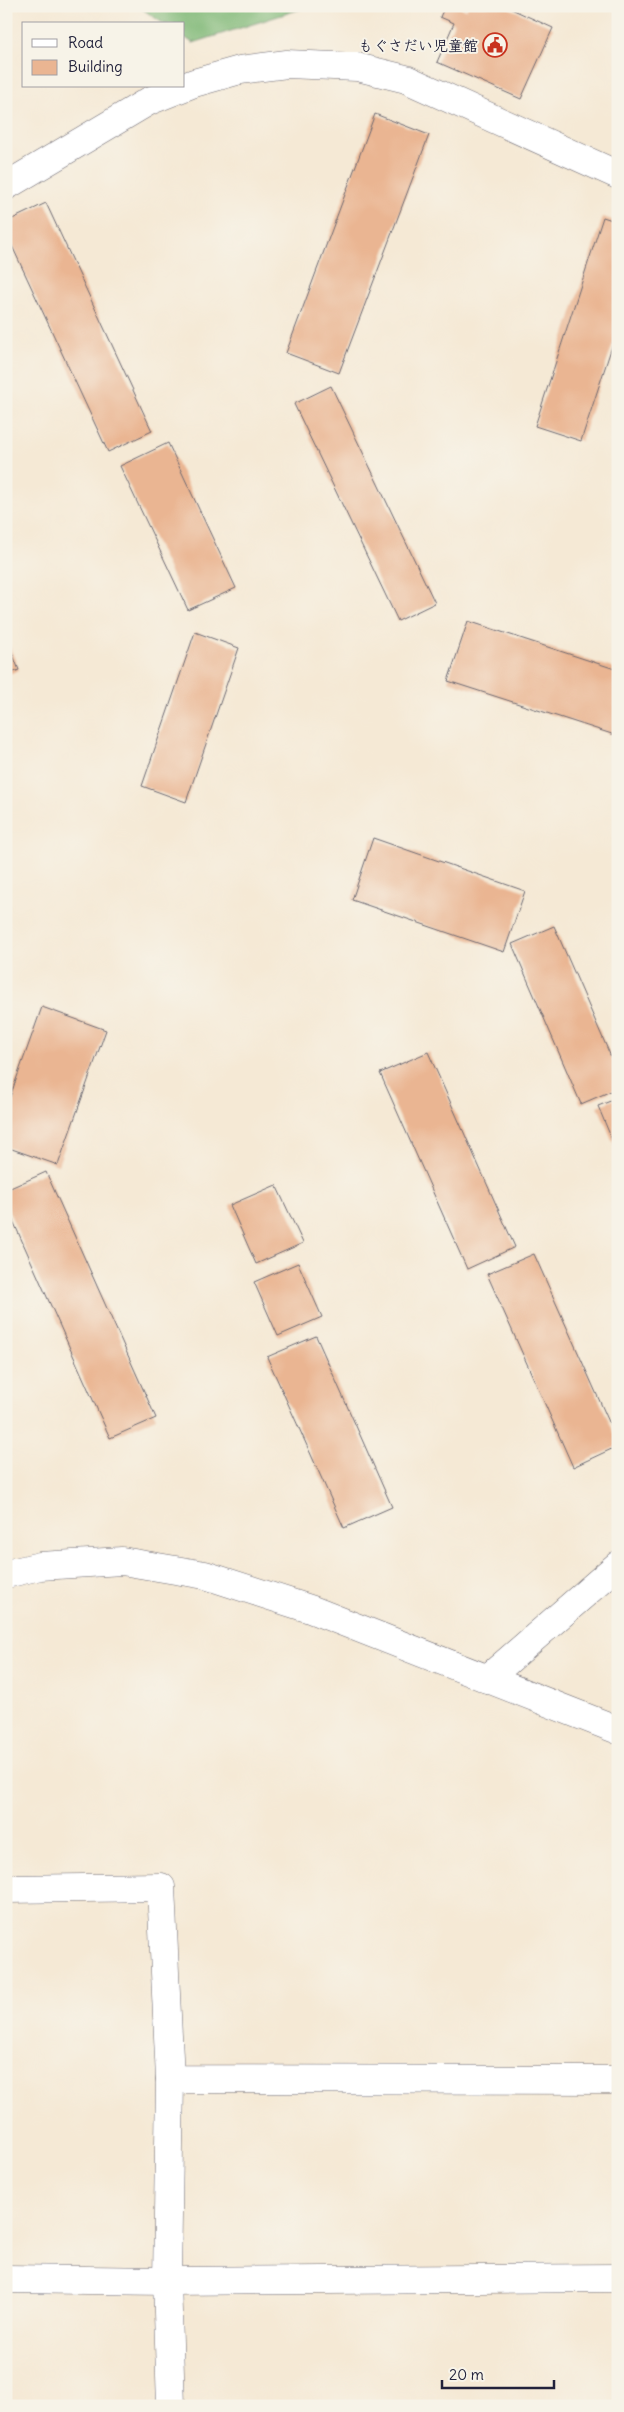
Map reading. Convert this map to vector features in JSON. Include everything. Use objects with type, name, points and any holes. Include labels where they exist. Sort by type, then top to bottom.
[{"type":"street","points":[[185,87],[240,70],[287,64],[357,67],[406,79],[618,175]]},
{"type":"street","points":[[6,186],[149,101],[182,88]]},
{"type":"street","points":[[6,1574],[40,1566],[122,1561],[205,1575],[310,1609],[618,1730]]},
{"type":"street","points":[[487,1679],[618,1565]]},
{"type":"street","points":[[6,1889],[161,1887],[170,2079],[167,2282],[171,2406]]},
{"type":"street","points":[[170,2079],[618,2080]]},
{"type":"street","points":[[6,2279],[167,2282],[618,2278]]},
{"type":"green space","points":[[138,6],[310,6],[193,43],[185,38],[185,22],[161,22]]},
{"type":"building","name":"もぐさだい児童館","points":[[445,6],[457,6],[466,10],[468,6],[505,6],[553,28],[521,99],[437,62],[454,23],[440,17]]},
{"type":"building","points":[[375,114],[429,135],[339,373],[286,353]]},
{"type":"building","points":[[46,203],[152,431],[108,452],[6,233],[6,222]]},
{"type":"building","points":[[603,217],[618,222],[618,328],[581,441],[535,426]]},
{"type":"building","points":[[331,386],[435,603],[398,621],[294,404]]},
{"type":"building","points":[[168,443],[236,588],[188,610],[120,466]]},
{"type":"building","points":[[468,621],[618,670],[618,736],[448,681]]},
{"type":"building","points":[[195,632],[239,648],[186,802],[142,786]]},
{"type":"building","points":[[6,638],[19,670],[6,675]]},
{"type":"building","points":[[373,838],[525,891],[504,952],[352,900]]},
{"type":"building","points":[[554,926],[618,1073],[618,1088],[581,1104],[512,944]]},
{"type":"building","points":[[42,1007],[106,1030],[58,1165],[6,1147],[6,1108]]},
{"type":"building","points":[[428,1052],[515,1247],[467,1269],[380,1073]]},
{"type":"building","points":[[618,1098],[618,1154],[598,1106]]},
{"type":"building","points":[[46,1172],[156,1418],[110,1438],[6,1205],[6,1190]]},
{"type":"building","points":[[276,1185],[303,1243],[256,1264],[230,1205]]},
{"type":"building","points":[[534,1254],[618,1442],[618,1446],[573,1467],[487,1274]]},
{"type":"building","points":[[298,1263],[322,1317],[278,1336],[254,1282]]},
{"type":"building","points":[[316,1336],[392,1507],[344,1528],[267,1357]]},
{"type":"place","name":"もぐさだい児童館","points":[[495,45]]}]
